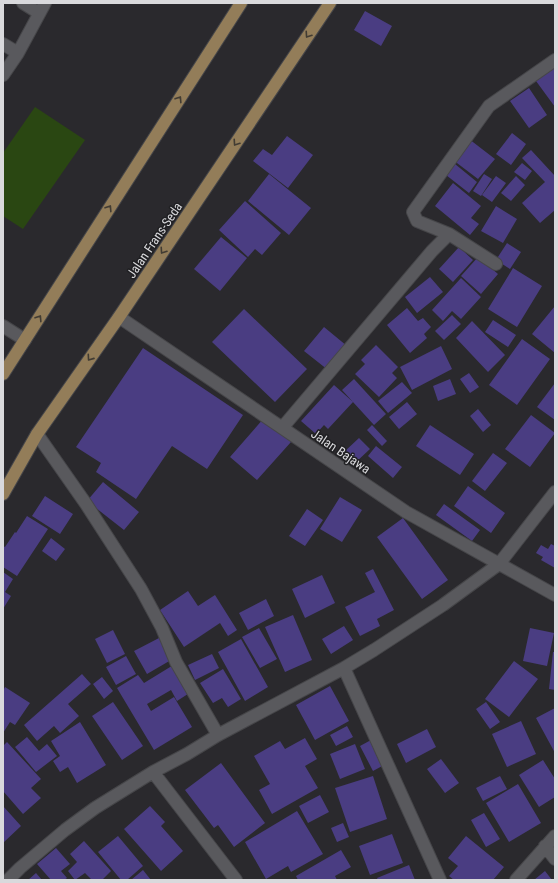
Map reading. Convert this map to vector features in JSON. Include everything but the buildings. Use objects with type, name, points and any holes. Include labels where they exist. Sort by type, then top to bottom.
[{"type":"main road","points":[[3,374],[241,3]]},
{"type":"main road","name":"Jalan Frans-Seda","points":[[3,494],[37,434],[118,317],[330,3]]},
{"type":"street","points":[[3,75],[18,53],[42,8],[23,3]]},
{"type":"street","points":[[3,44],[18,53]]},
{"type":"street","points":[[496,264],[449,234],[416,221],[413,212],[489,106],[555,60]]},
{"type":"street","points":[[282,428],[432,251],[449,234]]},
{"type":"street","name":"Jalan Bajawa","points":[[118,317],[406,512],[555,595]]},
{"type":"street","points":[[3,326],[25,340]]},
{"type":"street","points":[[37,434],[86,504],[141,589],[162,628],[176,662],[218,735]]},
{"type":"street","points":[[8,880],[65,830],[95,808],[153,772],[218,735],[344,668],[437,609],[499,564],[555,492]]},
{"type":"street","points":[[344,668],[440,880]]},
{"type":"street","points":[[153,772],[234,879]]},
{"type":"street","points":[[516,880],[555,836]]},
{"type":"street","points":[[545,846],[555,859]]},
{"type":"green space","points":[[35,107],[85,140],[23,229],[3,216],[3,153]]}]
